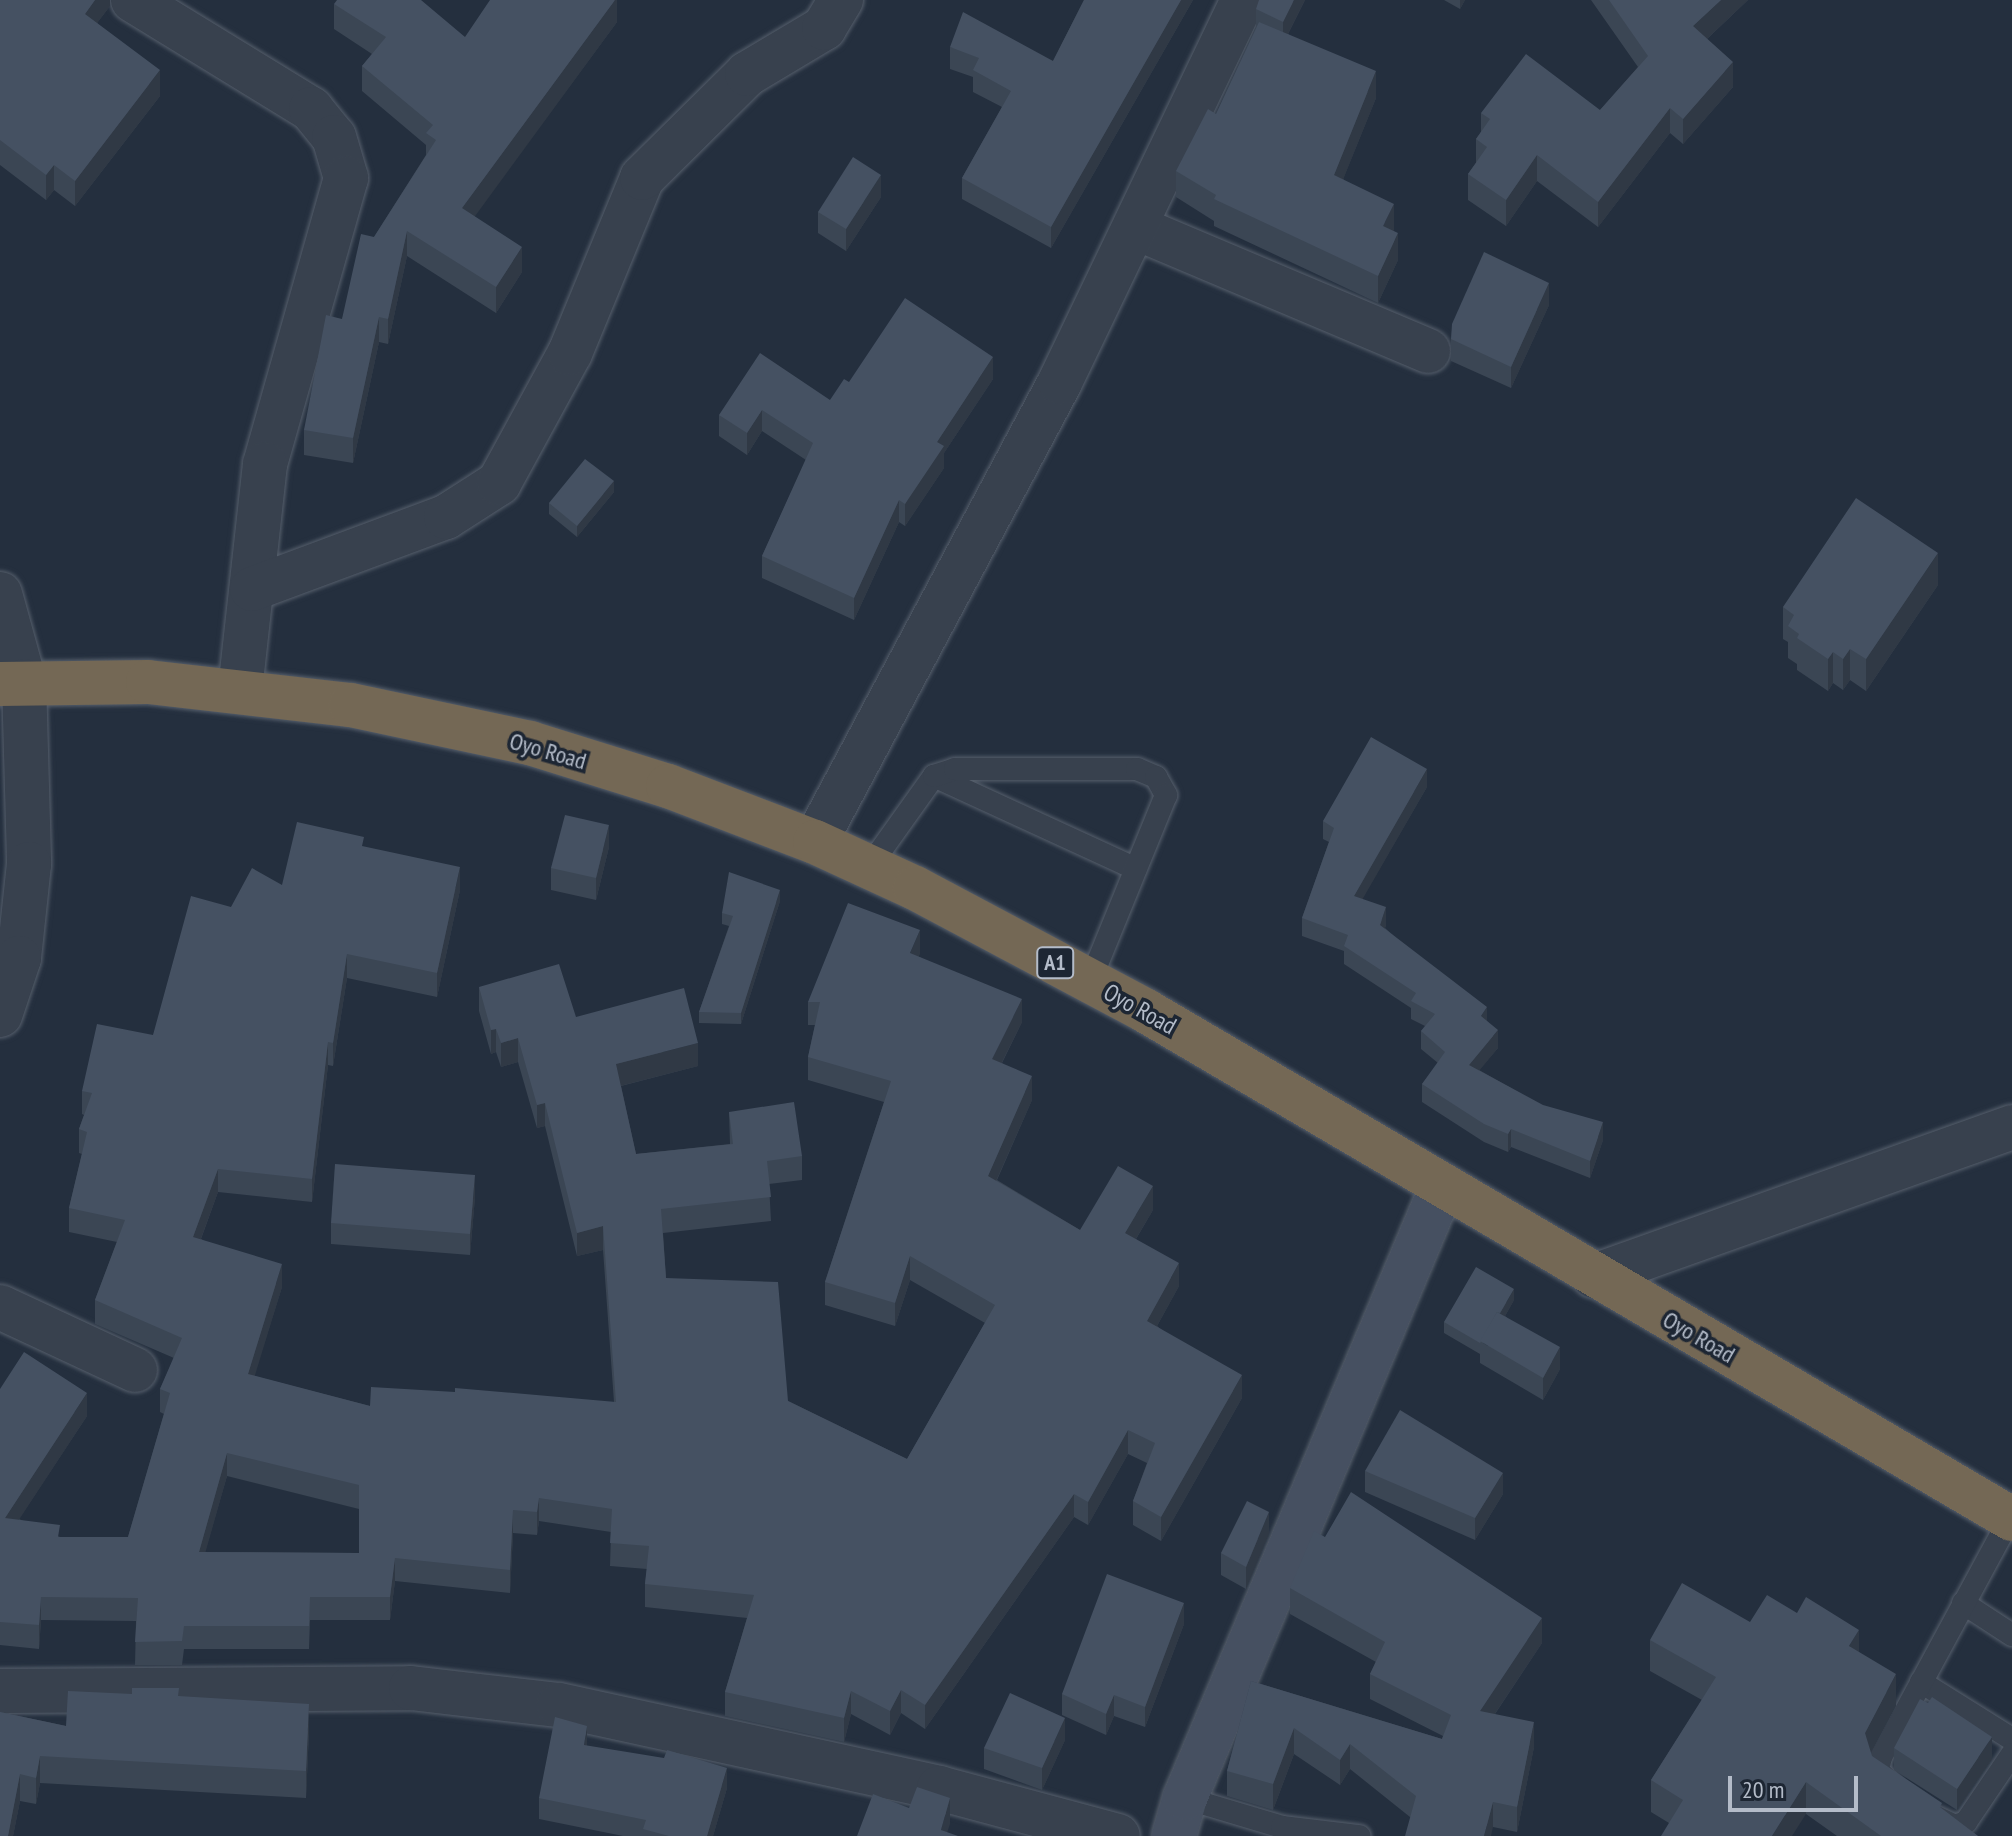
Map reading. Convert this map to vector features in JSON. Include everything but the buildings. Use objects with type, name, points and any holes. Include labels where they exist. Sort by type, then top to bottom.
[{"type":"highway","name":"Oyo Road","points":[[12,682],[148,682],[351,705],[530,743],[668,786],[815,842],[1090,981],[2011,1519]]},
{"type":"street","points":[[133,0],[311,109],[334,137],[346,178],[265,464],[240,692]]},
{"type":"street","points":[[252,589],[446,517],[499,483],[570,353],[642,178],[747,74],[824,28],[841,0]]},
{"type":"street","points":[[815,842],[1137,228],[1243,0]]},
{"type":"street","points":[[1137,228],[1428,351]]},
{"type":"street","points":[[0,594],[12,682],[29,864],[19,958],[0,1015]]},
{"type":"street","points":[[1594,1276],[2012,1127]]},
{"type":"street","points":[[1179,1817],[1442,1187]]},
{"type":"street","points":[[0,1307],[135,1370]]},
{"type":"street","points":[[0,1691],[411,1688],[559,1705],[939,1788],[1118,1836]]},
{"type":"lane","points":[[869,867],[934,776],[955,769],[1137,769],[1156,777],[1166,795],[1090,981]]},
{"type":"lane","points":[[934,776],[1136,869]]},
{"type":"lane","points":[[2011,1519],[1921,1682],[1878,1770],[1914,1802],[1945,1823],[1966,1822],[2012,1754]]},
{"type":"lane","points":[[1963,1603],[2012,1635]]},
{"type":"lane","points":[[1921,1682],[2012,1739]]},
{"type":"lane","points":[[1179,1817],[1359,1836]]}]
